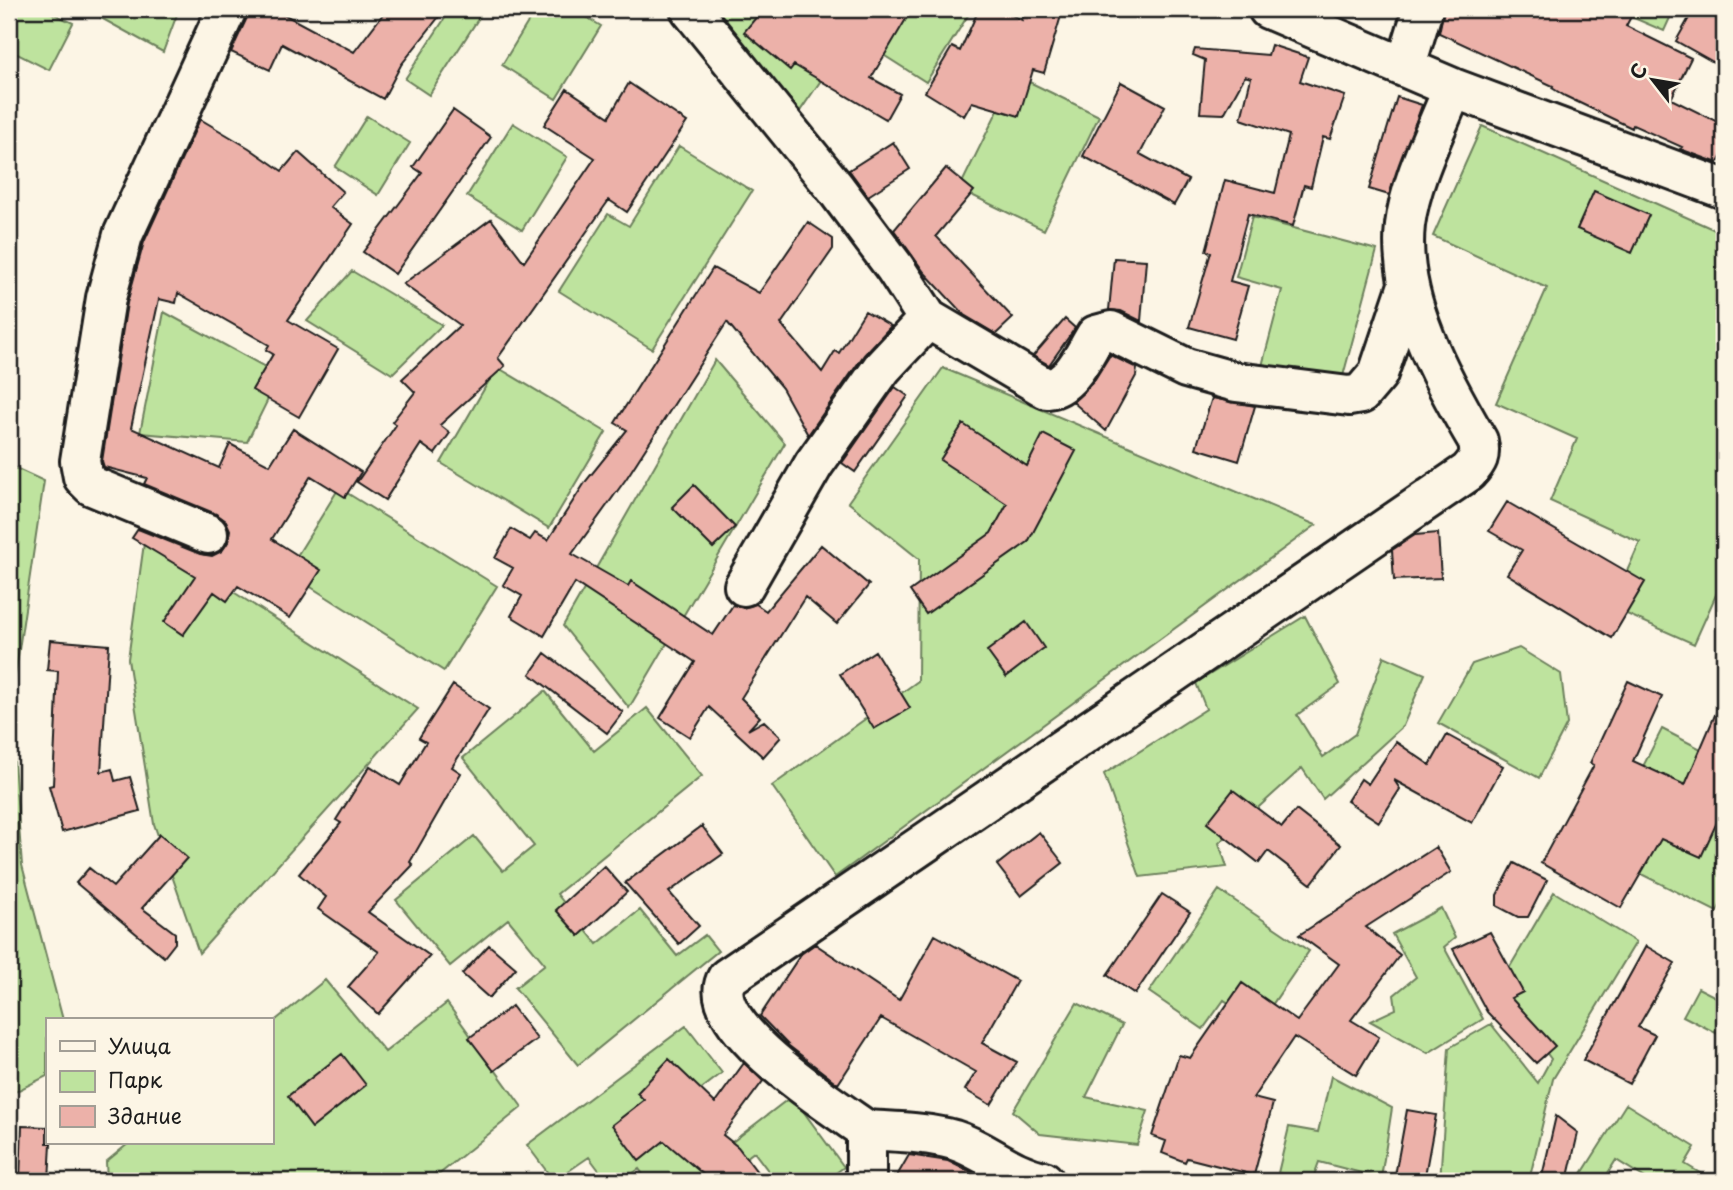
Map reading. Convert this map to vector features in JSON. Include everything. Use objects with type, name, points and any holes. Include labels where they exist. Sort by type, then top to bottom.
[{"type":"street","points":[[208,534],[92,486],[83,477],[80,461],[106,298],[123,235],[227,9]]},
{"type":"street","points":[[690,9],[836,189],[895,268],[928,319],[1047,389],[1057,388],[1065,382],[1096,335],[1111,331],[1186,368],[1236,382],[1349,396],[1361,394],[1378,374],[1408,288]]},
{"type":"street","points":[[1268,9],[1406,65],[1453,88],[1723,186]]},
{"type":"street","points":[[1406,65],[1423,9]]},
{"type":"street","points":[[1044,1181],[1021,1177],[956,1141],[927,1135],[866,1129],[798,1080],[744,1035],[722,995],[727,978],[1468,472],[1480,455],[1471,428],[1425,336],[1408,288],[1405,226],[1413,190],[1453,88]]},
{"type":"street","points":[[744,586],[814,464],[882,368],[928,319]]},
{"type":"street","points":[[866,1129],[866,1181]]},
{"type":"green space","points":[[9,9],[44,9],[73,23],[49,70],[9,50]]},
{"type":"green space","points":[[105,9],[179,9],[163,52],[101,18]]},
{"type":"green space","points":[[451,9],[469,9],[480,16],[429,95],[405,79]]},
{"type":"green space","points":[[536,9],[573,9],[601,26],[556,99],[502,65]]},
{"type":"green space","points":[[711,9],[972,9],[926,82],[852,35],[800,111]]},
{"type":"green space","points":[[1613,9],[1674,9],[1664,31]]},
{"type":"green space","points":[[1015,75],[1099,116],[1044,230],[959,189]]},
{"type":"green space","points":[[367,116],[410,143],[378,195],[335,167]]},
{"type":"green space","points":[[513,123],[567,157],[522,230],[467,196]]},
{"type":"green space","points":[[1482,126],[1724,234],[1724,577],[1694,644],[1611,607],[1640,542],[1550,501],[1577,439],[1496,403],[1547,288],[1433,236]]},
{"type":"green space","points":[[679,146],[752,191],[652,349],[559,291],[608,214],[629,226]]},
{"type":"green space","points":[[1252,217],[1377,250],[1340,387],[1262,366],[1282,290],[1236,277]]},
{"type":"green space","points":[[352,271],[442,325],[392,374],[307,321]]},
{"type":"green space","points":[[164,312],[280,375],[247,442],[140,433]]},
{"type":"green space","points":[[715,360],[785,443],[629,708],[563,626]]},
{"type":"green space","points":[[497,367],[606,432],[549,528],[441,463]]},
{"type":"green space","points":[[943,368],[1316,525],[835,877],[772,786],[918,681],[919,559],[848,502]]},
{"type":"green space","points":[[9,465],[44,481],[10,710],[22,865],[62,1018],[46,1018],[46,1076],[9,1095]]},
{"type":"green space","points":[[339,488],[497,586],[444,671],[287,572]]},
{"type":"green space","points":[[145,536],[418,709],[199,953],[154,824],[128,659]]},
{"type":"green space","points":[[1305,616],[1340,684],[1297,715],[1323,757],[1355,734],[1384,656],[1425,674],[1403,726],[1323,799],[1302,768],[1219,843],[1227,867],[1140,877],[1104,774],[1206,709],[1196,683]]},
{"type":"green space","points":[[1519,648],[1561,674],[1567,724],[1539,778],[1438,723],[1472,664]]},
{"type":"green space","points":[[545,691],[594,751],[647,708],[702,776],[557,894],[597,944],[640,910],[677,956],[705,935],[718,951],[578,1065],[515,988],[545,964],[508,919],[450,966],[396,900],[474,836],[503,871],[534,846],[463,758]]},
{"type":"green space","points":[[1662,729],[1722,760],[1724,757],[1724,897],[1717,912],[1599,853]]},
{"type":"green space","points":[[1219,890],[1309,951],[1259,1024],[1224,1000],[1203,1029],[1149,992]]},
{"type":"green space","points":[[1554,892],[1636,942],[1553,1079],[1529,1181],[1440,1181],[1449,1048],[1491,1024],[1538,1083],[1551,1059],[1498,987]]},
{"type":"green space","points":[[1441,908],[1455,938],[1444,947],[1483,1019],[1428,1053],[1370,1021],[1396,1009],[1394,995],[1416,977],[1392,934]]},
{"type":"green space","points":[[325,980],[385,1052],[447,1003],[522,1107],[431,1181],[107,1181],[106,1162],[128,1144],[273,1144],[273,1022]]},
{"type":"green space","points":[[1698,988],[1724,1001],[1724,1037],[1683,1016]]},
{"type":"green space","points":[[1077,1003],[1122,1025],[1086,1097],[1148,1111],[1137,1145],[1040,1134],[1013,1111]]},
{"type":"green space","points":[[686,1026],[722,1073],[686,1101],[723,1149],[792,1096],[844,1167],[825,1181],[776,1181],[754,1152],[715,1181],[648,1181],[639,1169],[622,1181],[607,1181],[589,1157],[554,1181],[527,1145]]},
{"type":"green space","points":[[1331,1076],[1392,1108],[1381,1178],[1319,1162],[1312,1181],[1278,1173],[1289,1127],[1318,1132]]},
{"type":"green space","points":[[1626,1104],[1695,1147],[1685,1164],[1713,1181],[1650,1181],[1616,1160],[1603,1181],[1590,1181],[1581,1175]]},
{"type":"building","points":[[251,9],[274,9],[354,52],[387,9],[445,9],[401,65],[383,99],[282,44],[270,70],[231,52]]},
{"type":"building","points":[[763,9],[912,9],[871,78],[900,94],[886,119],[794,65],[790,70],[744,32]]},
{"type":"building","points":[[979,9],[1000,9],[1022,20],[1026,9],[1063,9],[1044,73],[1033,70],[1019,116],[972,102],[964,116],[925,92],[952,47],[960,51]]},
{"type":"building","points":[[1444,9],[1635,9],[1626,26],[1691,58],[1671,99],[1724,125],[1724,151],[1718,163],[1680,149],[1682,147],[1633,125],[1632,128],[1565,96],[1552,88],[1553,86],[1439,33]]},
{"type":"building","points":[[1694,9],[1724,9],[1724,68],[1676,41]]},
{"type":"building","points":[[1271,45],[1308,57],[1300,81],[1345,96],[1330,139],[1323,137],[1311,187],[1304,185],[1293,226],[1248,214],[1230,281],[1248,286],[1233,339],[1189,327],[1211,252],[1206,251],[1225,180],[1275,193],[1289,135],[1241,119],[1251,78],[1245,76],[1224,114],[1200,113],[1205,60],[1193,55],[1195,49],[1268,55]]},
{"type":"building","points":[[1121,82],[1165,106],[1140,154],[1188,180],[1174,205],[1083,156]]},
{"type":"building","points":[[629,83],[687,122],[627,212],[609,200],[498,358],[505,366],[440,425],[450,433],[435,454],[421,444],[385,500],[357,482],[396,425],[392,422],[415,392],[402,379],[460,325],[403,284],[491,219],[524,262],[595,158],[544,125],[567,89],[609,117]]},
{"type":"building","points":[[1397,97],[1422,105],[1389,195],[1369,189]]},
{"type":"building","points":[[453,110],[491,137],[395,274],[363,252],[422,173],[413,167]]},
{"type":"building","points":[[200,119],[282,171],[298,152],[343,192],[330,207],[353,224],[288,320],[338,349],[299,417],[252,390],[273,354],[266,350],[269,345],[178,293],[176,303],[159,299],[131,428],[219,468],[230,444],[270,465],[293,429],[361,472],[345,497],[311,476],[272,539],[321,570],[290,618],[238,586],[227,601],[214,592],[183,635],[164,622],[195,576],[132,538],[138,529],[200,554],[212,556],[222,551],[228,542],[230,530],[226,521],[216,514],[144,484],[147,478],[104,467],[102,461],[127,303],[144,242]]},
{"type":"building","points":[[893,142],[910,169],[868,196],[849,170]]},
{"type":"building","points":[[946,168],[974,191],[936,236],[1013,318],[996,334],[964,315],[924,272],[894,230]]},
{"type":"building","points":[[1594,191],[1649,215],[1632,253],[1577,229]]},
{"type":"building","points":[[808,222],[833,239],[833,249],[781,324],[822,372],[835,351],[839,353],[865,311],[891,326],[864,355],[808,435],[782,388],[727,322],[626,479],[572,554],[628,586],[631,581],[713,635],[733,605],[743,608],[756,604],[766,611],[821,545],[869,585],[837,624],[805,597],[741,698],[760,717],[748,730],[764,721],[781,737],[763,757],[709,707],[690,737],[660,718],[695,662],[575,583],[544,636],[511,616],[522,596],[503,585],[513,568],[495,558],[511,529],[530,540],[535,533],[548,540],[586,481],[627,430],[615,423],[713,268],[759,293]]},
{"type":"building","points":[[1114,258],[1146,260],[1141,321],[1121,311],[1109,310]]},
{"type":"building","points":[[1065,319],[1075,328],[1049,365],[1033,356]]},
{"type":"building","points":[[1110,355],[1137,368],[1136,376],[1106,431],[1073,402],[1093,382]]},
{"type":"building","points":[[895,387],[908,396],[855,472],[842,463]]},
{"type":"building","points":[[1212,398],[1255,406],[1239,461],[1196,448]]},
{"type":"building","points":[[963,424],[1027,466],[1043,434],[1076,451],[1028,542],[926,614],[910,591],[991,533],[1007,504],[940,460]]},
{"type":"building","points":[[694,485],[735,527],[713,548],[672,507]]},
{"type":"building","points":[[1507,502],[1645,582],[1612,638],[1507,574],[1522,550],[1489,531]]},
{"type":"building","points":[[1438,533],[1441,578],[1394,580],[1392,550],[1415,535]]},
{"type":"building","points":[[1026,622],[1044,648],[1006,677],[987,651]]},
{"type":"building","points":[[50,640],[109,645],[101,772],[112,769],[115,781],[130,777],[140,811],[62,832],[49,786],[53,785],[58,671],[47,670]]},
{"type":"building","points":[[875,651],[910,708],[874,729],[840,674]]},
{"type":"building","points":[[545,653],[623,712],[607,733],[530,674]]},
{"type":"building","points":[[1628,681],[1662,697],[1633,761],[1685,785],[1724,694],[1724,807],[1701,857],[1661,839],[1621,908],[1541,863],[1594,765],[1590,763]]},
{"type":"building","points":[[453,685],[489,709],[452,767],[461,773],[410,862],[413,865],[368,912],[430,956],[378,1014],[348,987],[379,952],[318,909],[326,897],[299,874],[341,823],[336,820],[370,766],[400,785],[426,742],[419,738]]},
{"type":"building","points":[[1447,735],[1503,766],[1472,823],[1394,780],[1400,789],[1379,822],[1347,801],[1361,779],[1368,784],[1396,742],[1430,765]]},
{"type":"building","points":[[1233,790],[1282,827],[1296,810],[1341,845],[1311,884],[1268,851],[1259,863],[1207,823]]},
{"type":"building","points":[[702,826],[723,854],[669,892],[699,926],[679,944],[625,883]]},
{"type":"building","points":[[1039,832],[1063,863],[1021,896],[997,865]]},
{"type":"building","points":[[160,834],[187,858],[142,908],[175,933],[175,943],[164,957],[76,883],[89,868],[113,887]]},
{"type":"building","points":[[1436,847],[1451,872],[1366,927],[1400,955],[1351,1020],[1379,1037],[1356,1075],[1294,1037],[1253,1098],[1273,1103],[1254,1175],[1187,1158],[1185,1162],[1162,1153],[1166,1141],[1152,1136],[1179,1055],[1190,1058],[1242,983],[1297,1021],[1339,964],[1299,935]]},
{"type":"building","points":[[1514,863],[1547,880],[1528,917],[1518,917],[1497,906],[1497,895]]},
{"type":"building","points":[[604,866],[627,892],[579,936],[556,910]]},
{"type":"building","points":[[1162,894],[1190,912],[1135,994],[1107,975]]},
{"type":"building","points":[[1490,932],[1523,992],[1511,998],[1555,1046],[1536,1063],[1487,1012],[1453,949]]},
{"type":"building","points":[[935,935],[1017,981],[982,1043],[1017,1062],[991,1105],[965,1090],[976,1072],[881,1018],[838,1084],[789,1046],[760,1016],[801,954],[815,944],[899,1000]]},
{"type":"building","points":[[489,945],[516,968],[489,998],[462,974]]},
{"type":"building","points":[[1646,946],[1675,963],[1638,1027],[1655,1035],[1629,1084],[1583,1060]]},
{"type":"building","points":[[512,1006],[537,1039],[494,1071],[469,1038]]},
{"type":"building","points":[[342,1054],[366,1085],[312,1128],[288,1096]]},
{"type":"building","points":[[669,1059],[715,1103],[744,1063],[763,1081],[723,1135],[738,1147],[764,1181],[711,1181],[664,1141],[639,1161],[612,1125],[644,1100],[637,1093]]},
{"type":"building","points":[[1407,1110],[1436,1115],[1424,1181],[1394,1181]]},
{"type":"building","points":[[1556,1116],[1578,1133],[1567,1181],[1541,1181]]},
{"type":"building","points":[[22,1126],[46,1127],[46,1144],[51,1144],[49,1181],[20,1181]]},
{"type":"building","points":[[909,1155],[948,1161],[988,1181],[894,1181]]}]
